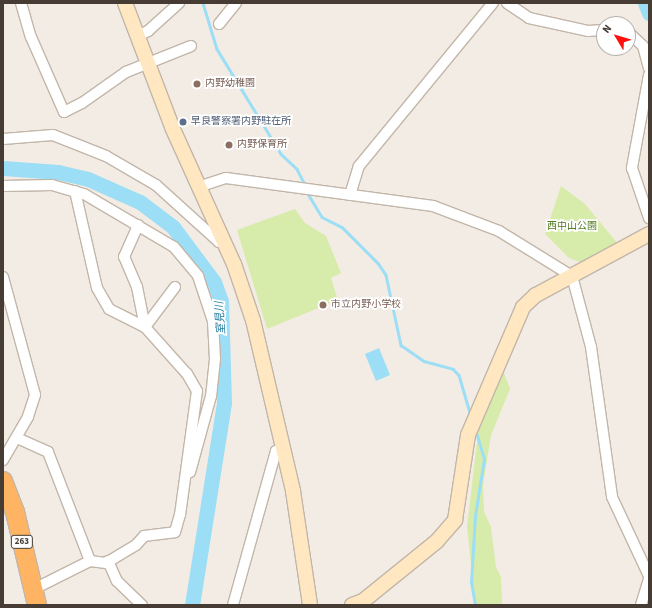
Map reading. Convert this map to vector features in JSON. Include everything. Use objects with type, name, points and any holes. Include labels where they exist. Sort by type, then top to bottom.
[{"type":"highway","name":"263","points":[[3,481],[15,512],[35,597]]},
{"type":"street","points":[[20,3],[31,37],[64,112],[147,63],[191,46]]},
{"type":"street","points":[[124,3],[198,186],[224,241],[253,320],[298,517],[310,605]]},
{"type":"street","points":[[137,36],[148,31],[179,3]]},
{"type":"street","points":[[219,24],[236,3]]},
{"type":"street","points":[[350,195],[359,166],[493,3]]},
{"type":"street","points":[[507,3],[529,18],[588,31],[596,30]]},
{"type":"street","points":[[636,39],[643,46],[649,68]]},
{"type":"street","points":[[649,75],[632,168],[649,218]]},
{"type":"street","points":[[3,139],[53,135],[106,156],[156,186],[219,242],[224,241]]},
{"type":"street","points":[[198,186],[226,178],[350,195],[454,212],[499,231],[572,276],[591,347],[612,497],[649,577],[641,605]]},
{"type":"street","points":[[3,186],[52,185],[75,191],[138,225],[174,247],[198,276],[213,321],[215,359],[211,396],[185,489],[175,532],[144,536],[136,545],[108,561],[90,561],[35,597]]},
{"type":"street","points":[[75,191],[97,288],[109,309],[145,327],[187,374],[197,392],[187,445],[185,489]]},
{"type":"street","points":[[138,225],[124,257],[137,287],[145,327]]},
{"type":"street","points":[[352,605],[363,601],[437,541],[455,520],[468,435],[523,307],[536,295],[649,234]]},
{"type":"street","points":[[3,277],[34,395],[17,438],[3,460]]},
{"type":"street","points":[[145,327],[175,287]]},
{"type":"street","points":[[17,438],[48,452],[90,561]]},
{"type":"street","points":[[233,605],[276,451],[283,449]]},
{"type":"street","points":[[108,561],[117,581],[142,605]]},
{"type":"green space","name":"西中山公園","points":[[561,186],[585,204],[618,244],[585,264],[569,258],[545,234]]},
{"type":"green space","points":[[295,209],[305,223],[326,236],[341,273],[331,278],[338,300],[267,329],[237,230]]},
{"type":"green space","points":[[503,370],[510,389],[491,435],[483,485],[484,512],[491,527],[496,567],[501,577],[502,605],[475,605],[467,526],[480,417]]},
{"type":"water","points":[[379,348],[390,375],[376,381],[365,354]]},
{"type":"waterway","points":[[203,3],[217,49],[281,154],[297,169],[305,185]]},
{"type":"waterway","points":[[645,3],[649,13]]},
{"type":"waterway","name":"室見川","points":[[3,168],[58,172],[88,179],[140,202],[173,227],[214,282],[221,301],[224,403],[192,605]]},
{"type":"waterway","points":[[307,192],[322,217],[342,227],[378,263],[386,275],[401,345],[424,361],[453,369],[459,375],[471,416]]},
{"type":"waterway","points":[[475,605],[471,583],[475,516],[484,459],[476,432]]},
{"type":"place","name":"内野幼稚園","points":[[197,84]]},
{"type":"place","name":"早良警察署内野駐在所","points":[[183,122]]},
{"type":"place","name":"内野保育所","points":[[229,145]]},
{"type":"place","name":"市立内野小学校","points":[[323,305]]}]
